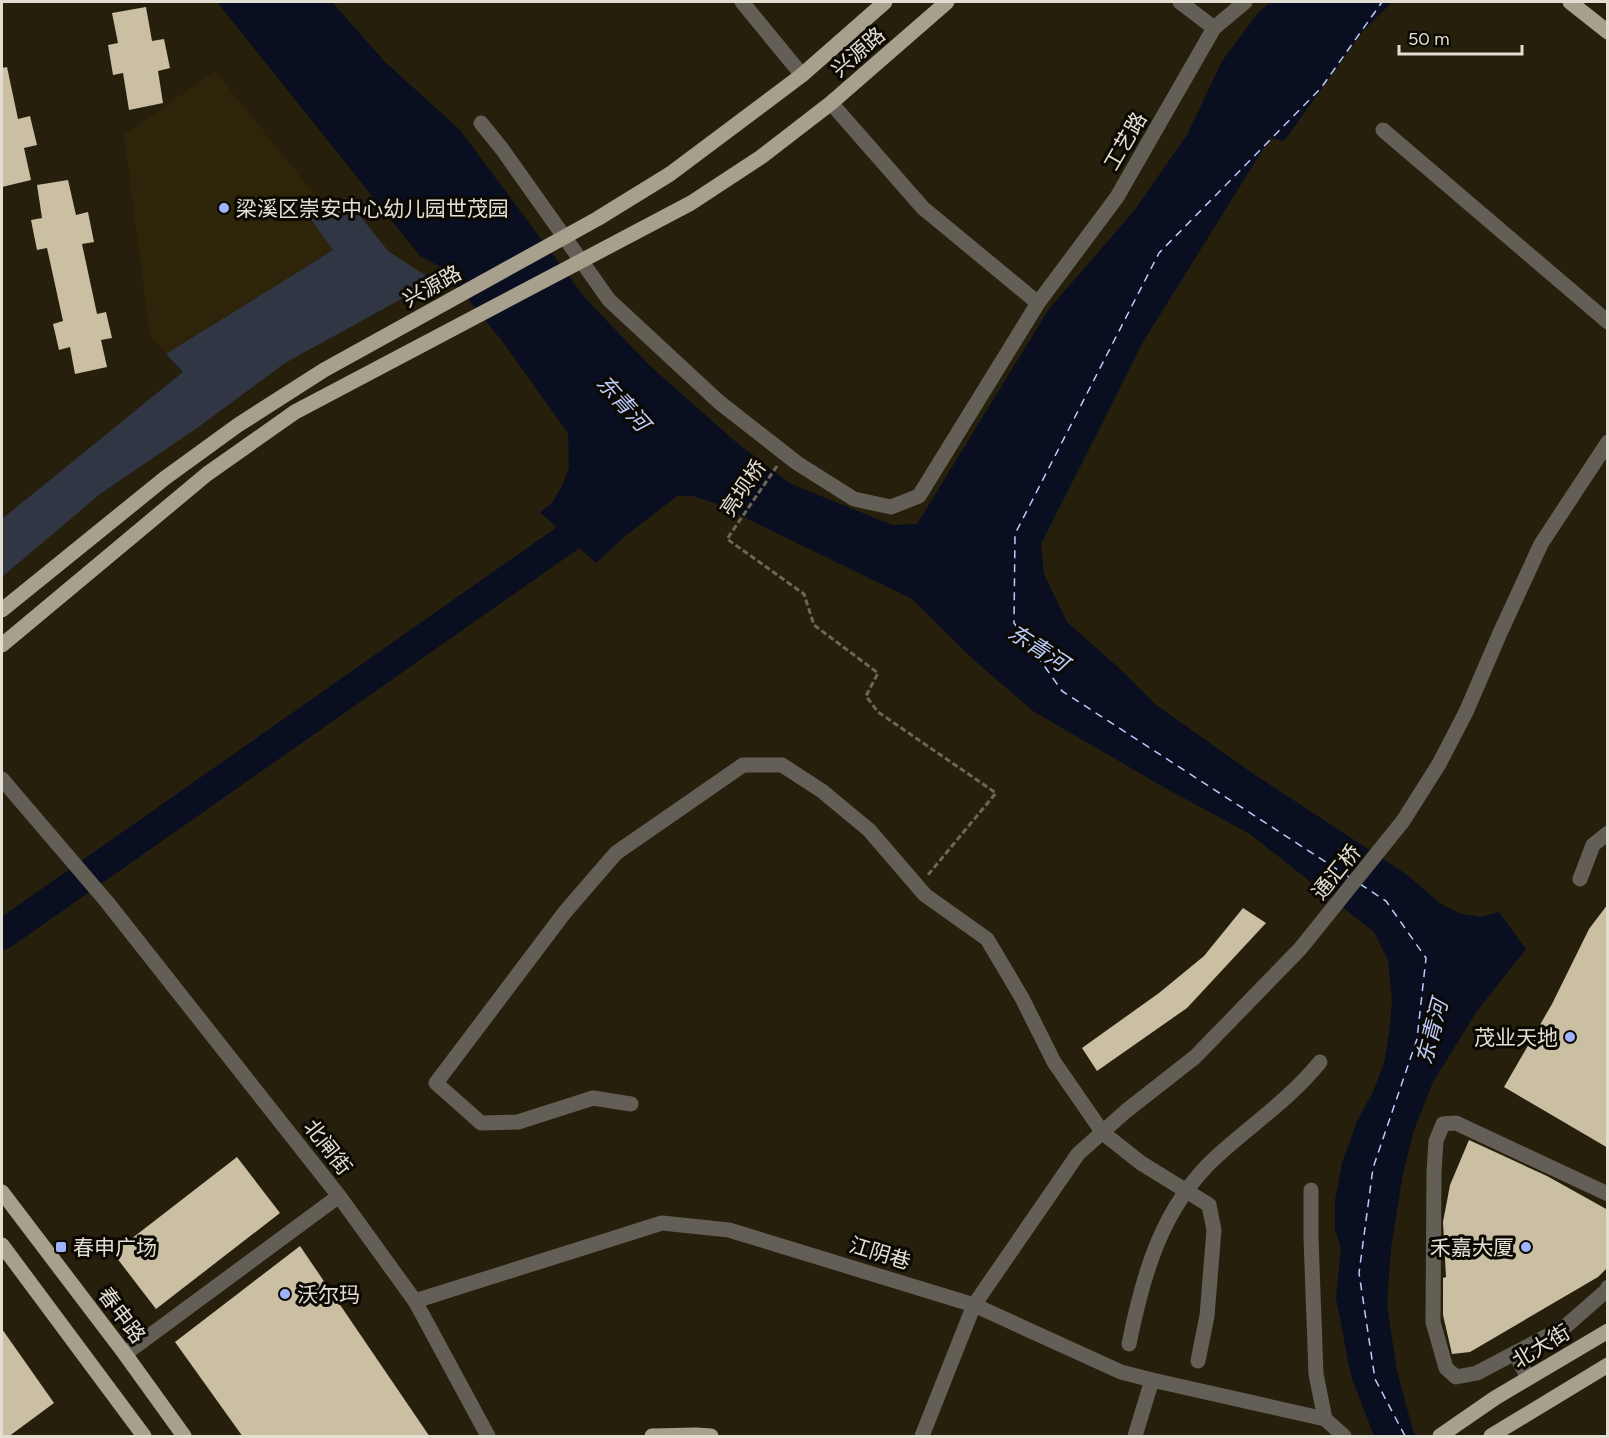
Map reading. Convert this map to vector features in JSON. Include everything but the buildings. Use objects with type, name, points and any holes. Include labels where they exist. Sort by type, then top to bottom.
[{"type":"main road","name":"兴源路","points":[[2,610],[165,478],[238,425],[324,370],[597,219],[670,174],[802,75],[885,2]]},
{"type":"main road","name":"兴源路","points":[[2,645],[207,474],[295,412],[610,244],[692,203],[761,157],[831,103],[946,2]]},
{"type":"main road","points":[[1575,5],[1608,32]]},
{"type":"main road","name":"春申路","points":[[2,1192],[125,1354],[184,1437]]},
{"type":"main road","points":[[2,1245],[144,1437]]},
{"type":"main road","name":"北大街","points":[[1440,1437],[1495,1398],[1608,1330]]},
{"type":"main road","points":[[1491,1437],[1608,1365]]},
{"type":"main road","points":[[652,1437],[696,1435],[711,1437]]},
{"type":"street","points":[[742,2],[802,75]]},
{"type":"street","points":[[1180,2],[1214,28]]},
{"type":"street","name":"工艺路","points":[[481,123],[609,300],[718,402],[785,454],[854,499],[891,507],[919,496],[1038,303],[1117,197],[1214,28],[1245,2]]},
{"type":"street","points":[[831,103],[923,208],[1038,303]]},
{"type":"street","points":[[1383,130],[1608,322]]},
{"type":"street","name":"通汇桥","points":[[922,1437],[974,1305],[1078,1154],[1126,1111],[1195,1057],[1300,949],[1403,821],[1439,764],[1466,712],[1542,544],[1608,442]]},
{"type":"street","points":[[631,1104],[593,1098],[518,1122],[481,1123],[436,1083],[565,912],[616,853],[743,765],[782,765],[822,791],[869,830],[925,895],[987,939],[1022,998],[1054,1062],[1103,1133],[1141,1163],[1209,1205],[1214,1230],[1207,1316],[1198,1361]]},
{"type":"street","name":"北闸街","points":[[2,779],[107,902],[339,1196],[415,1301],[488,1437]]},
{"type":"street","points":[[1580,879],[1593,845],[1608,834]]},
{"type":"street","points":[[1129,1344],[1133,1321],[1158,1239],[1170,1213],[1185,1190],[1215,1158],[1303,1082],[1320,1062]]},
{"type":"street","points":[[1608,1194],[1456,1123],[1443,1124],[1436,1141],[1432,1285],[1433,1322],[1446,1368],[1456,1377],[1477,1373],[1566,1326],[1608,1287]]},
{"type":"street","points":[[1311,1190],[1316,1374],[1326,1419],[1344,1437]]},
{"type":"street","points":[[125,1354],[339,1196]]},
{"type":"street","name":"江阴巷","points":[[415,1301],[662,1223],[729,1230],[974,1305],[1121,1372],[1326,1419]]},
{"type":"street","points":[[1515,1353],[1528,1378]]},
{"type":"street","points":[[1136,1437],[1152,1380]]},
{"type":"path","name":"亮坝桥","points":[[785,454],[727,539],[804,594],[814,625],[878,673],[866,696],[878,712],[996,793],[918,887]]},
{"type":"shaded area","name":"梁溪区崇安中心幼儿园世茂园","points":[[215,71],[321,202],[307,214],[333,250],[166,354],[150,336],[124,135]]},
{"type":"shaded area","points":[[346,198],[388,251],[434,281],[285,363],[197,428],[100,494],[2,577],[2,519],[183,372],[166,354],[333,250],[307,214],[321,202]]},
{"type":"water","name":"东青河","points":[[217,2],[332,2],[385,62],[460,130],[585,298],[650,366],[737,443],[791,484],[892,525],[917,524],[1049,309],[1134,211],[1187,135],[1222,61],[1258,13],[1271,2],[1392,2],[1363,31],[1284,141],[1270,138],[1143,342],[1041,544],[1044,574],[1067,622],[1155,704],[1252,773],[1406,874],[1441,904],[1461,914],[1481,917],[1499,912],[1526,949],[1477,1011],[1433,1082],[1414,1130],[1403,1173],[1391,1248],[1387,1304],[1397,1371],[1416,1436],[1374,1436],[1351,1376],[1336,1298],[1341,1248],[1335,1230],[1335,1201],[1342,1163],[1357,1121],[1373,1092],[1384,1063],[1389,1034],[1392,1001],[1388,960],[1374,932],[1250,834],[1033,711],[974,660],[912,599],[715,503],[693,496],[677,496],[624,537],[596,563],[540,512],[552,503],[569,468],[568,433],[502,341],[443,268],[420,256]]},
{"type":"waterway","points":[[2,935],[579,530],[599,510]]},
{"type":"ferry route","points":[[1349,877],[1062,691],[1014,623],[1015,534],[1159,253],[1321,88],[1382,2]]},
{"type":"ferry route","points":[[1360,884],[1386,901],[1426,958],[1417,1039],[1373,1168],[1359,1273],[1375,1379],[1405,1436]]},
{"type":"place","name":"梁溪区崇安中心幼儿园世茂园","points":[[224,208]]},
{"type":"place","name":"茂业天地","points":[[1570,1037]]},
{"type":"place","name":"春申广场","points":[[61,1247]]},
{"type":"place","name":"禾嘉大厦","points":[[1526,1247]]},
{"type":"place","name":"沃尔玛","points":[[285,1294]]}]
